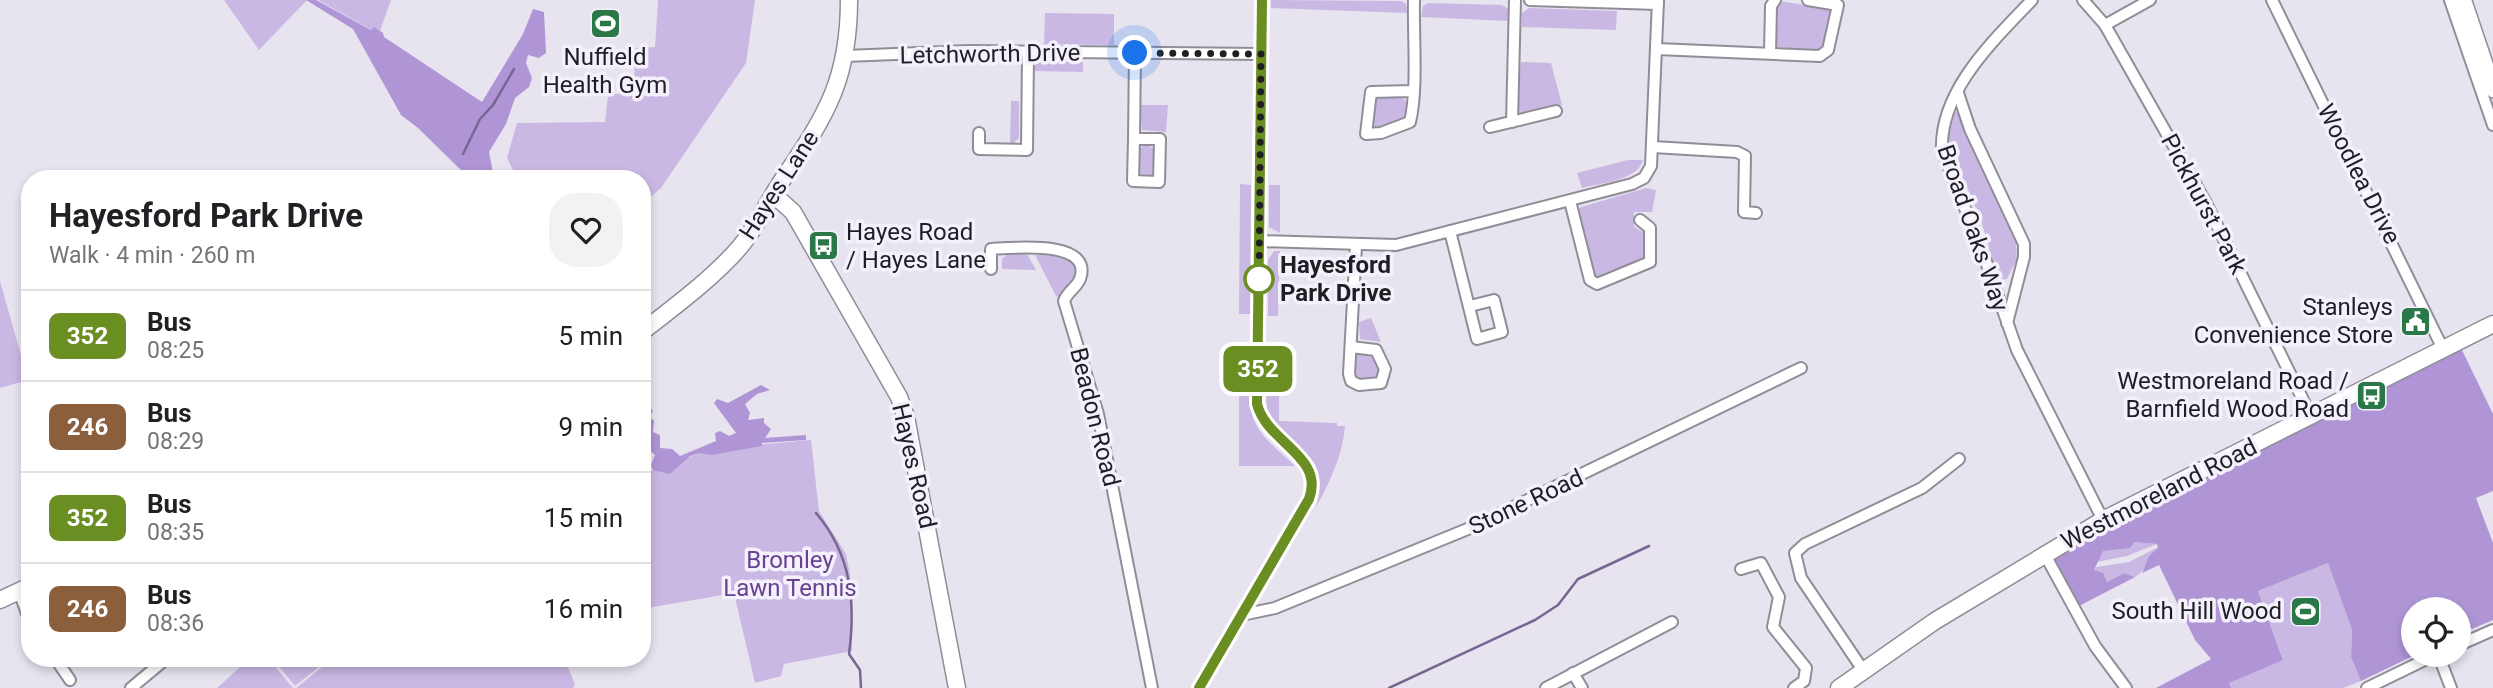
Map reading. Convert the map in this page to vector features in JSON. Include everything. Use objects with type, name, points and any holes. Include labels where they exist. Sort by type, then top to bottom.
[{"type":"main road","name":"Hayes Lane","points":[[651,324],[737,250],[826,113],[845,56],[849,0]]},
{"type":"main road","points":[[2463,0],[2493,89]]},
{"type":"main road","name":"Hayes Road","points":[[774,195],[793,212],[903,407],[957,688]]},
{"type":"main road","name":"Westmoreland Road","points":[[1839,688],[2044,553],[2103,520],[2493,324]]},
{"type":"main road","points":[[0,600],[21,590]]},
{"type":"street","points":[[1199,688],[1309,499],[1312,486],[1307,467],[1266,427],[1257,404],[1262,0]]},
{"type":"street","points":[[1366,134],[1381,133],[1410,122],[1414,0]]},
{"type":"street","points":[[1512,122],[1516,0]]},
{"type":"street","points":[[1259,241],[1356,246],[1396,245],[1570,201],[1644,178],[1651,166],[1653,147],[1658,2],[1530,0]]},
{"type":"street","points":[[1770,53],[1771,6],[1775,0]]},
{"type":"street","points":[[1657,49],[1825,54],[1839,3],[1808,0]]},
{"type":"street","name":"Broad Oaks Way","points":[[2032,0],[1989,45],[1958,93],[1941,135],[1942,151],[1983,253],[2007,325],[2103,520]]},
{"type":"street","name":"Pickhurst Park","points":[[2083,0],[2105,25],[2206,203],[2311,416]]},
{"type":"street","points":[[2105,25],[2150,0]]},
{"type":"street","name":"Woodlea Drive","points":[[2272,0],[2444,349]]},
{"type":"street","points":[[2449,0],[2493,125]]},
{"type":"street","name":"Letchworth Drive","points":[[845,56],[970,51],[1261,54]]},
{"type":"street","points":[[979,134],[979,149],[1027,150],[1028,53]]},
{"type":"street","points":[[1134,139],[1160,139],[1159,182],[1133,181],[1135,53]]},
{"type":"street","points":[[1366,146],[1371,92],[1412,91]]},
{"type":"street","name":"Broad Oaks Way","points":[[1958,93],[1970,129],[2024,244],[2024,257],[2007,325]]},
{"type":"street","points":[[1490,127],[1556,111]]},
{"type":"street","points":[[1653,147],[1737,152],[1745,156],[1747,164],[1744,212],[1756,213]]},
{"type":"street","points":[[1570,201],[1590,280],[1597,284],[1650,262],[1650,228],[1640,220]]},
{"type":"street","points":[[1450,231],[1470,306]]},
{"type":"street","points":[[1351,347],[1356,246]]},
{"type":"street","name":"Beadon Road","points":[[991,269],[992,249],[1029,248],[1063,250],[1073,254],[1080,268],[1079,282],[1064,301],[1098,414],[1152,688]]},
{"type":"street","name":"Stone Road","points":[[1242,615],[1275,608],[1470,528],[1801,368]]},
{"type":"street","points":[[1863,670],[1801,578],[1794,559],[1797,549],[1922,488],[1959,459]]},
{"type":"street","points":[[2044,553],[2095,646],[2126,688]]},
{"type":"street","points":[[1741,569],[1761,563],[1779,597],[1773,627],[1806,668],[1804,681],[1794,688]]},
{"type":"street","points":[[1546,688],[1672,622]]},
{"type":"street","points":[[2471,640],[2493,630]]},
{"type":"street","points":[[61,667],[70,680]]},
{"type":"street","points":[[131,688],[156,667]]},
{"type":"street","points":[[2367,688],[2410,667]]},
{"type":"street","points":[[2442,667],[2451,688]]},
{"type":"street","points":[[1573,673],[1582,688]]},
{"type":"green space","points":[[224,0],[307,0],[259,50]]},
{"type":"green space","points":[[318,0],[391,0],[379,34]]},
{"type":"green space","points":[[658,0],[755,0],[746,63],[661,188],[651,197],[651,170],[513,170],[507,158],[517,123],[605,122],[608,95],[634,92],[635,48],[655,47]]},
{"type":"green space","points":[[1271,0],[1401,1],[1406,4],[1407,13],[1271,8]]},
{"type":"green space","points":[[1780,1],[1829,9],[1832,13],[1825,46],[1820,51],[1776,47],[1776,5]]},
{"type":"green space","points":[[1428,3],[1502,5],[1508,9],[1508,21],[1421,17],[1423,6]]},
{"type":"green space","points":[[1529,8],[1617,11],[1616,30],[1522,27],[1522,13]]},
{"type":"green space","points":[[1045,13],[1114,14],[1114,45],[1044,44]]},
{"type":"green space","points":[[1041,61],[1083,62],[1083,72],[1033,71],[1035,65]]},
{"type":"green space","points":[[1521,62],[1551,63],[1562,105],[1520,112],[1516,106]]},
{"type":"green space","points":[[1399,95],[1406,101],[1406,119],[1381,129],[1372,126],[1374,97]]},
{"type":"green space","points":[[1011,101],[1019,101],[1019,138],[1014,143],[1010,143]]},
{"type":"green space","points":[[1140,105],[1168,105],[1166,132],[1142,130]]},
{"type":"green space","points":[[1955,111],[1959,114],[2016,241],[2017,259],[2007,279],[1999,280],[1980,217],[1947,142]]},
{"type":"green space","points":[[1146,144],[1156,150],[1155,171],[1149,178],[1142,177],[1138,170],[1139,149]]},
{"type":"green space","points":[[1628,160],[1643,160],[1633,173],[1626,177],[1582,188],[1577,173]]},
{"type":"green space","points":[[1240,184],[1251,185],[1250,314],[1239,314]]},
{"type":"green space","points":[[1269,185],[1280,185],[1280,233],[1269,227]]},
{"type":"green space","points":[[1646,188],[1656,190],[1652,212],[1634,212],[1634,227],[1645,233],[1643,260],[1600,277],[1595,276],[1577,211],[1581,207]]},
{"type":"green space","points":[[1274,251],[1280,251],[1278,316],[1268,316],[1268,260]]},
{"type":"green space","points":[[1008,254],[1027,254],[1036,270],[1002,269],[1002,259]]},
{"type":"green space","points":[[1035,255],[1064,258],[1075,266],[1073,280],[1060,298],[1056,296]]},
{"type":"green space","points":[[0,281],[21,355],[21,382],[0,388]]},
{"type":"green space","points":[[1371,318],[1381,342],[1360,339],[1359,322]]},
{"type":"green space","points":[[1358,353],[1372,353],[1381,370],[1379,378],[1360,380],[1354,375],[1354,359]]},
{"type":"green space","points":[[1239,386],[1249,386],[1252,413],[1261,432],[1295,466],[1239,466]]},
{"type":"green space","points":[[1267,387],[1279,387],[1279,421],[1337,423],[1337,426],[1345,426],[1335,468],[1316,507],[1320,488],[1319,474],[1314,463],[1277,427],[1269,414]]},
{"type":"green space","name":"Bromley Lawn Tennis","points":[[811,440],[819,511],[846,554],[850,574],[852,651],[784,664],[781,676],[755,683],[734,593],[651,607],[651,471],[711,449]]},
{"type":"green space","points":[[2134,542],[2157,544],[2127,556],[2097,562],[2103,550],[2121,549]]},
{"type":"green space","points":[[2158,547],[2135,577],[2124,573],[2107,582],[2094,570],[2096,567],[2129,562]]},
{"type":"green space","name":"South Hill Wood","points":[[2328,563],[2352,630],[2351,657],[2361,681],[2343,688],[2231,688],[2228,683],[2283,659],[2258,591]]},
{"type":"green space","points":[[240,667],[276,667],[293,688],[217,688]]},
{"type":"green space","points":[[279,667],[319,667],[295,686]]},
{"type":"green space","points":[[322,667],[568,667],[575,684],[573,688],[296,688]]},
{"type":"shaded area","points":[[306,0],[316,0],[371,30],[374,27],[383,33],[384,37],[482,102],[523,34],[533,9],[544,12],[546,53],[539,58],[528,55],[526,63],[532,78],[529,87],[515,98],[506,124],[489,152],[492,170],[461,170],[401,115],[353,29]]},
{"type":"shaded area","name":"South Hill Wood","points":[[2461,348],[2493,414],[2493,491],[2476,498],[2493,543],[2493,620],[2471,628],[2471,597],[2401,597],[2401,662],[2361,681],[2351,657],[2352,630],[2328,563],[2258,591],[2283,660],[2229,683],[2231,688],[2156,688],[2211,659],[2195,640],[2159,565],[2142,573],[2149,556],[2158,548],[2157,544],[2134,542],[2130,548],[2103,551],[2094,570],[2103,573],[2107,582],[2124,573],[2135,577],[2079,606],[2049,555]]},
{"type":"shaded area","points":[[761,385],[770,390],[757,394],[745,404],[750,413],[748,420],[764,418],[764,423],[771,429],[765,438],[806,435],[806,440],[762,443],[762,446],[711,455],[700,453],[690,456],[670,474],[653,470],[651,465],[655,455],[651,451],[651,418],[654,421],[653,432],[660,435],[660,448],[672,449],[680,456],[716,441],[715,433],[720,431],[729,436],[736,433],[714,403],[717,399],[728,403]]},
{"type":"waterway","points":[[463,154],[480,119],[493,105],[514,69]]},
{"type":"waterway","points":[[816,513],[828,529],[844,562],[852,615],[849,654],[860,670],[861,688]]},
{"type":"waterway","points":[[1389,688],[1535,620],[1558,605],[1578,579],[1649,546]]},
{"type":"bus line","name":"352","points":[[1199,688],[1309,499],[1312,486],[1311,477],[1301,458],[1266,427],[1257,404],[1262,0]]},
{"type":"place","name":"Nuffield Health Gym","points":[[605,23]]},
{"type":"place","name":"Hayes Road / Hayes Lane","points":[[823,246]]},
{"type":"place","name":"Hayesford Park Drive","points":[[1259,279]]},
{"type":"place","name":"Stanleys Convenience Store","points":[[2416,321]]},
{"type":"place","name":"Westmoreland Road / Barnfield Wood Road","points":[[2372,395]]},
{"type":"place","name":"South Hill Wood","points":[[2305,611]]},
{"type":"route","points":[[1135,53],[1261,54],[1259,290],[1259,279]]}]
